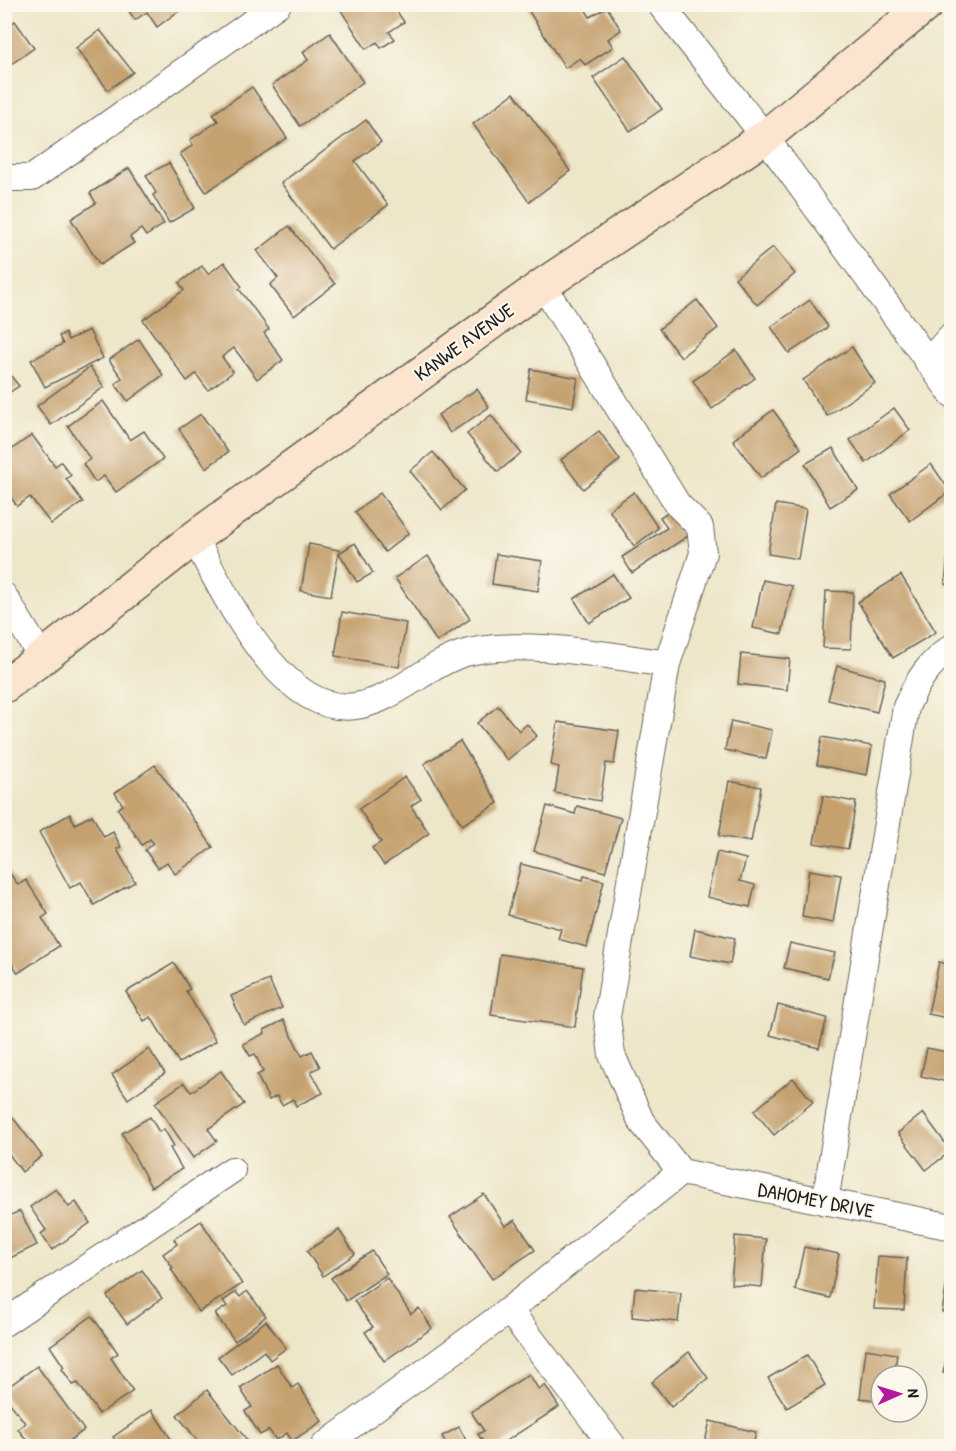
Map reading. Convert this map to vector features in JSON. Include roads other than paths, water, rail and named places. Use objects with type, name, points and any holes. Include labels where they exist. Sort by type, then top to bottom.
[{"type":"main road","name":"KANWE AVENUE","points":[[4,686],[194,538],[543,285],[765,137],[927,4]]},
{"type":"street","points":[[4,200],[278,4]]},
{"type":"street","points":[[660,4],[765,137],[951,394]]},
{"type":"street","points":[[4,178],[32,178]]},
{"type":"street","points":[[324,1446],[388,1397],[470,1340],[681,1172],[641,1121],[612,1055],[607,1017],[667,664],[703,553],[700,527],[678,505],[543,285]]},
{"type":"street","points":[[928,362],[951,335]]},
{"type":"street","points":[[194,538],[248,633],[283,677],[313,699],[336,707],[359,706],[376,701],[434,667],[463,654],[498,648],[596,654],[667,664]]},
{"type":"street","points":[[4,596],[42,658]]},
{"type":"street","points":[[825,1202],[906,707],[917,681],[935,659],[951,647]]},
{"type":"street","points":[[4,1323],[232,1170]]},
{"type":"street","name":"DAHOMEY DRIVE","points":[[681,1172],[951,1227]]},
{"type":"street","points":[[509,1310],[613,1446]]}]
